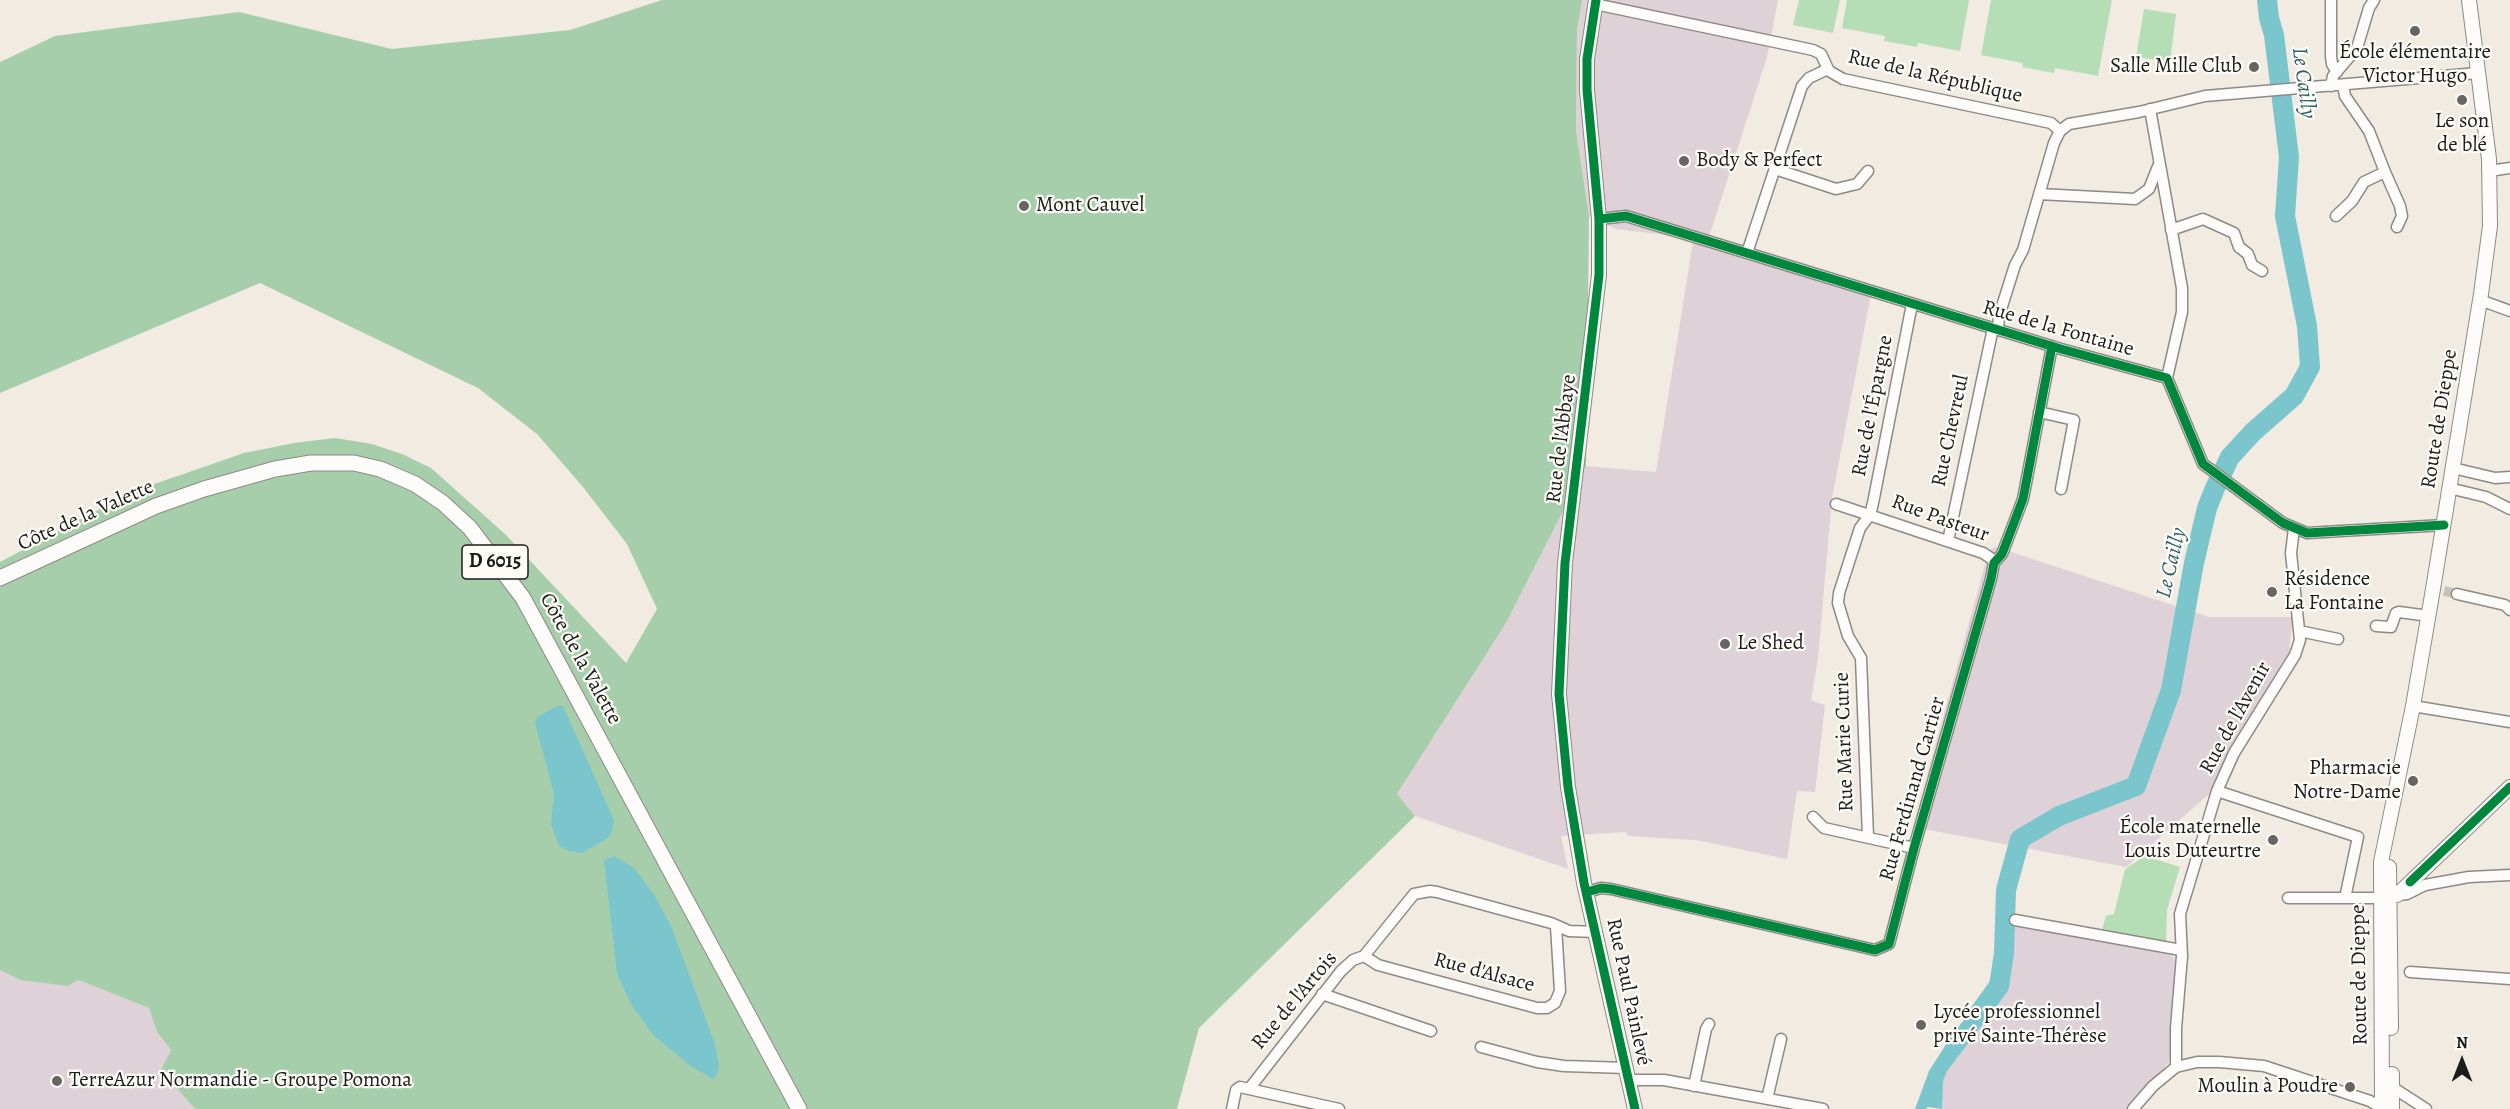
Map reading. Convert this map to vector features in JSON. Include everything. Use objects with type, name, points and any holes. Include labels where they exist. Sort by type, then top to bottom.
[{"type":"main road","name":"Côte de la Valette","points":[[0,578],[156,506],[222,483],[275,469],[311,463],[354,463],[381,469],[415,484],[443,503],[470,528],[523,598],[799,1109]]},
{"type":"street","points":[[2331,0],[2331,56],[2332,64],[2337,72]]},
{"type":"street","points":[[2331,86],[2331,81],[2337,72],[2357,48],[2369,8],[2374,0]]},
{"type":"street","name":"Route de Dieppe","points":[[2385,1102],[2389,897],[2384,874],[2386,841],[2429,616],[2439,590],[2449,488],[2490,226],[2489,171],[2469,0]]},
{"type":"street","points":[[1595,2],[1813,50],[1821,54],[1828,69]]},
{"type":"street","name":"Rue de l'Abbaye","points":[[1586,888],[1568,787],[1560,720],[1559,672],[1564,562],[1598,292],[1600,259],[1599,219],[1587,90],[1587,59],[1595,2]]},
{"type":"street","name":"Rue de la République","points":[[1747,253],[1802,86],[1809,78],[1828,69],[1835,76],[1856,83],[2051,123],[2060,131]]},
{"type":"street","points":[[2060,131],[2069,124],[2205,96],[2478,73]]},
{"type":"street","points":[[2343,86],[2345,96],[2369,131],[2400,207],[2402,216],[2397,227]]},
{"type":"street","points":[[2150,109],[2180,278],[2182,312],[2167,378],[2194,448],[2203,464],[2294,528],[2313,533],[2444,525]]},
{"type":"street","name":"Rue Chevreul","points":[[1948,541],[1999,316],[2010,280],[2024,250],[2054,143],[2060,131]]},
{"type":"street","points":[[2039,194],[2135,199],[2149,189],[2160,162]]},
{"type":"street","points":[[2489,171],[2510,168]]},
{"type":"street","points":[[1775,170],[1836,189],[1857,184],[1868,171]]},
{"type":"street","points":[[2336,216],[2352,201],[2364,182],[2385,172]]},
{"type":"street","name":"Rue de la Fontaine","points":[[1599,219],[1626,216],[2052,346],[2167,378]]},
{"type":"street","points":[[2171,230],[2204,219],[2234,233],[2239,247],[2248,254],[2252,265],[2262,271]]},
{"type":"street","points":[[2480,300],[2510,311]]},
{"type":"street","name":"Rue de l'Épargne","points":[[1870,515],[1912,304]]},
{"type":"street","name":"Rue Ferdinand Cartier","points":[[1586,888],[1611,888],[1875,950],[1889,944],[1994,563],[2002,554],[2023,499],[2052,346]]},
{"type":"street","points":[[2039,412],[2074,420],[2061,489]]},
{"type":"street","points":[[2453,468],[2495,478],[2510,477]]},
{"type":"street","points":[[2449,488],[2486,497],[2510,509]]},
{"type":"street","name":"Rue Pasteur","points":[[1836,504],[1983,553],[1994,563]]},
{"type":"street","name":"Rue Marie Curie","points":[[1869,837],[1861,658],[1848,636],[1838,603],[1839,593],[1860,528],[1870,515]]},
{"type":"street","name":"Rue de l'Avenir","points":[[2176,1067],[2181,950],[2180,914],[2217,791],[2234,753],[2295,655],[2300,640],[2291,554],[2294,528]]},
{"type":"street","points":[[2457,594],[2505,605],[2510,610]]},
{"type":"street","points":[[2376,626],[2391,627],[2396,613],[2399,612],[2429,616]]},
{"type":"street","points":[[2299,631],[2338,639]]},
{"type":"street","points":[[2413,706],[2510,722]]},
{"type":"street","points":[[2389,897],[2410,882],[2510,787]]},
{"type":"street","points":[[2217,791],[2358,837],[2345,898]]},
{"type":"street","name":"Rue Marie Curie","points":[[1813,817],[1824,828],[1914,848]]},
{"type":"street","points":[[2384,874],[2425,885]]},
{"type":"street","points":[[2288,898],[2389,897],[2408,894],[2425,885],[2480,876],[2510,875]]},
{"type":"street","name":"Rue Paul Painlevé","points":[[1586,888],[1635,1109]]},
{"type":"street","name":"Rue de l'Artois","points":[[1232,1109],[1236,1090],[1240,1087],[1249,1089],[1347,965],[1364,956],[1409,899],[1421,892],[1437,892],[1556,926]]},
{"type":"street","points":[[2015,920],[2181,950]]},
{"type":"street","points":[[1556,926],[1569,931],[1596,932]]},
{"type":"street","name":"Rue d'Alsace","points":[[1364,956],[1378,965],[1537,1008],[1546,1008],[1555,1003],[1560,991],[1556,926]]},
{"type":"street","points":[[2410,972],[2510,979]]},
{"type":"street","points":[[1322,994],[1431,1031]]},
{"type":"street","points":[[1694,1086],[1709,1024]]},
{"type":"street","points":[[1767,1099],[1781,1039]]},
{"type":"street","points":[[1481,1047],[1537,1062],[1664,1080],[1767,1099],[1794,1107],[1823,1109]]},
{"type":"street","points":[[2133,1109],[2153,1086],[2176,1067],[2197,1062],[2246,1063],[2264,1066],[2385,1102],[2426,1109]]},
{"type":"street","points":[[1249,1089],[1339,1109]]},
{"type":"shaded area","points":[[1582,0],[1778,0],[1767,57],[1708,240],[1616,229],[1589,216],[1576,130],[1577,32]]},
{"type":"shaded area","points":[[1693,242],[1871,294],[1832,498],[1818,658],[1811,700],[1825,705],[1815,792],[1797,791],[1787,859],[1696,840],[1628,836],[1626,832],[1561,836],[1568,869],[1415,816],[1397,794],[1506,623],[1586,466],[1656,472]]},
{"type":"shaded area","points":[[1996,547],[2209,617],[2293,617],[2289,652],[2257,704],[2217,787],[2126,867],[1913,827],[1989,550]]},
{"type":"shaded area","points":[[2011,923],[2171,955],[2176,962],[2169,1062],[2127,1109],[1940,1109],[1941,1082],[1948,1066],[2002,999],[2010,962]]},
{"type":"shaded area","points":[[0,970],[21,980],[78,980],[149,1008],[157,1032],[171,1050],[162,1070],[195,1109],[0,1109]]},
{"type":"green space","points":[[662,0],[1582,0],[1577,32],[1576,130],[1589,216],[1586,466],[1506,623],[1397,794],[1415,816],[1199,1028],[1177,1109],[195,1109],[161,1070],[171,1050],[157,1032],[149,1008],[78,980],[68,986],[20,980],[0,970],[0,562],[134,491],[244,453],[335,438],[372,444],[402,454],[431,468],[505,534],[626,663],[657,609],[627,544],[583,487],[537,434],[478,388],[260,283],[0,393],[0,62],[55,36],[239,12],[392,49],[570,30]]},
{"type":"green space","points":[[1799,0],[1840,0],[1833,33],[1793,25]]},
{"type":"green space","points":[[1847,0],[1969,0],[1960,51],[1918,43],[1917,47],[1884,41],[1885,36],[1842,28]]},
{"type":"green space","points":[[1991,0],[2112,0],[2098,76],[2055,68],[2054,73],[2022,67],[2023,63],[1981,55]]},
{"type":"green space","points":[[2144,9],[2176,14],[2170,62],[2136,57]]},
{"type":"green space","points":[[2145,856],[2180,867],[2167,910],[2166,944],[2101,933],[2106,916],[2114,914],[2125,869]]},
{"type":"water","points":[[557,706],[563,706],[614,820],[608,838],[582,853],[569,851],[559,846],[551,824],[554,794],[535,723],[537,717]]},
{"type":"water","points":[[615,856],[635,869],[655,896],[671,926],[715,1044],[719,1065],[718,1073],[713,1079],[692,1067],[654,1036],[632,1006],[617,974],[604,860]]},
{"type":"water","points":[[1988,990],[2002,994],[1998,1004],[1947,1071],[1943,1081],[1942,1109],[1928,1107],[1915,1109],[1929,1071],[1952,1035]]},
{"type":"waterway","name":"Le Cailly","points":[[1980,1012],[1999,986],[2004,953],[2006,890],[2020,839],[2059,816],[2136,786],[2171,690],[2194,563],[2207,508],[2215,488],[2230,457],[2253,432],[2294,396],[2310,367],[2307,326],[2285,216],[2289,157],[2274,35],[2267,0]]},
{"type":"tunnel","points":[[2444,591],[2457,594]]},
{"type":"cycle path","points":[[1596,0],[1587,59],[1587,90],[1599,219],[1599,275],[1565,563],[1559,694],[1568,787],[1584,883],[1635,1109]]},
{"type":"cycle path","points":[[1599,219],[1626,216],[2061,349],[2167,378],[2203,464],[2283,523],[2307,533],[2444,525]]},
{"type":"cycle path","points":[[1587,892],[1601,888],[1611,889],[1875,950],[1889,944],[1994,563],[2002,554],[2023,499],[2052,346]]},
{"type":"cycle path","points":[[2410,882],[2510,787]]},
{"type":"place","name":"École élémentaire Victor Hugo","points":[[2415,31]]},
{"type":"place","name":"Salle Mille Club","points":[[2254,67]]},
{"type":"place","name":"Le son de blé","points":[[2462,100]]},
{"type":"place","name":"Body & Perfect","points":[[1684,161]]},
{"type":"place","name":"Mont Cauvel","points":[[1024,206]]},
{"type":"place","name":"Résidence La Fontaine","points":[[2272,592]]},
{"type":"place","name":"Le Shed","points":[[1725,644]]},
{"type":"place","name":"Pharmacie Notre-Dame","points":[[2413,781]]},
{"type":"place","name":"École maternelle Louis Duteurtre","points":[[2273,840]]},
{"type":"place","name":"Lycée professionnel privé Sainte-Thérèse","points":[[1921,1025]]},
{"type":"place","name":"TerreAzur Normandie - Groupe Pomona","points":[[57,1081]]},
{"type":"place","name":"Moulin à Poudre","points":[[2350,1087]]}]
